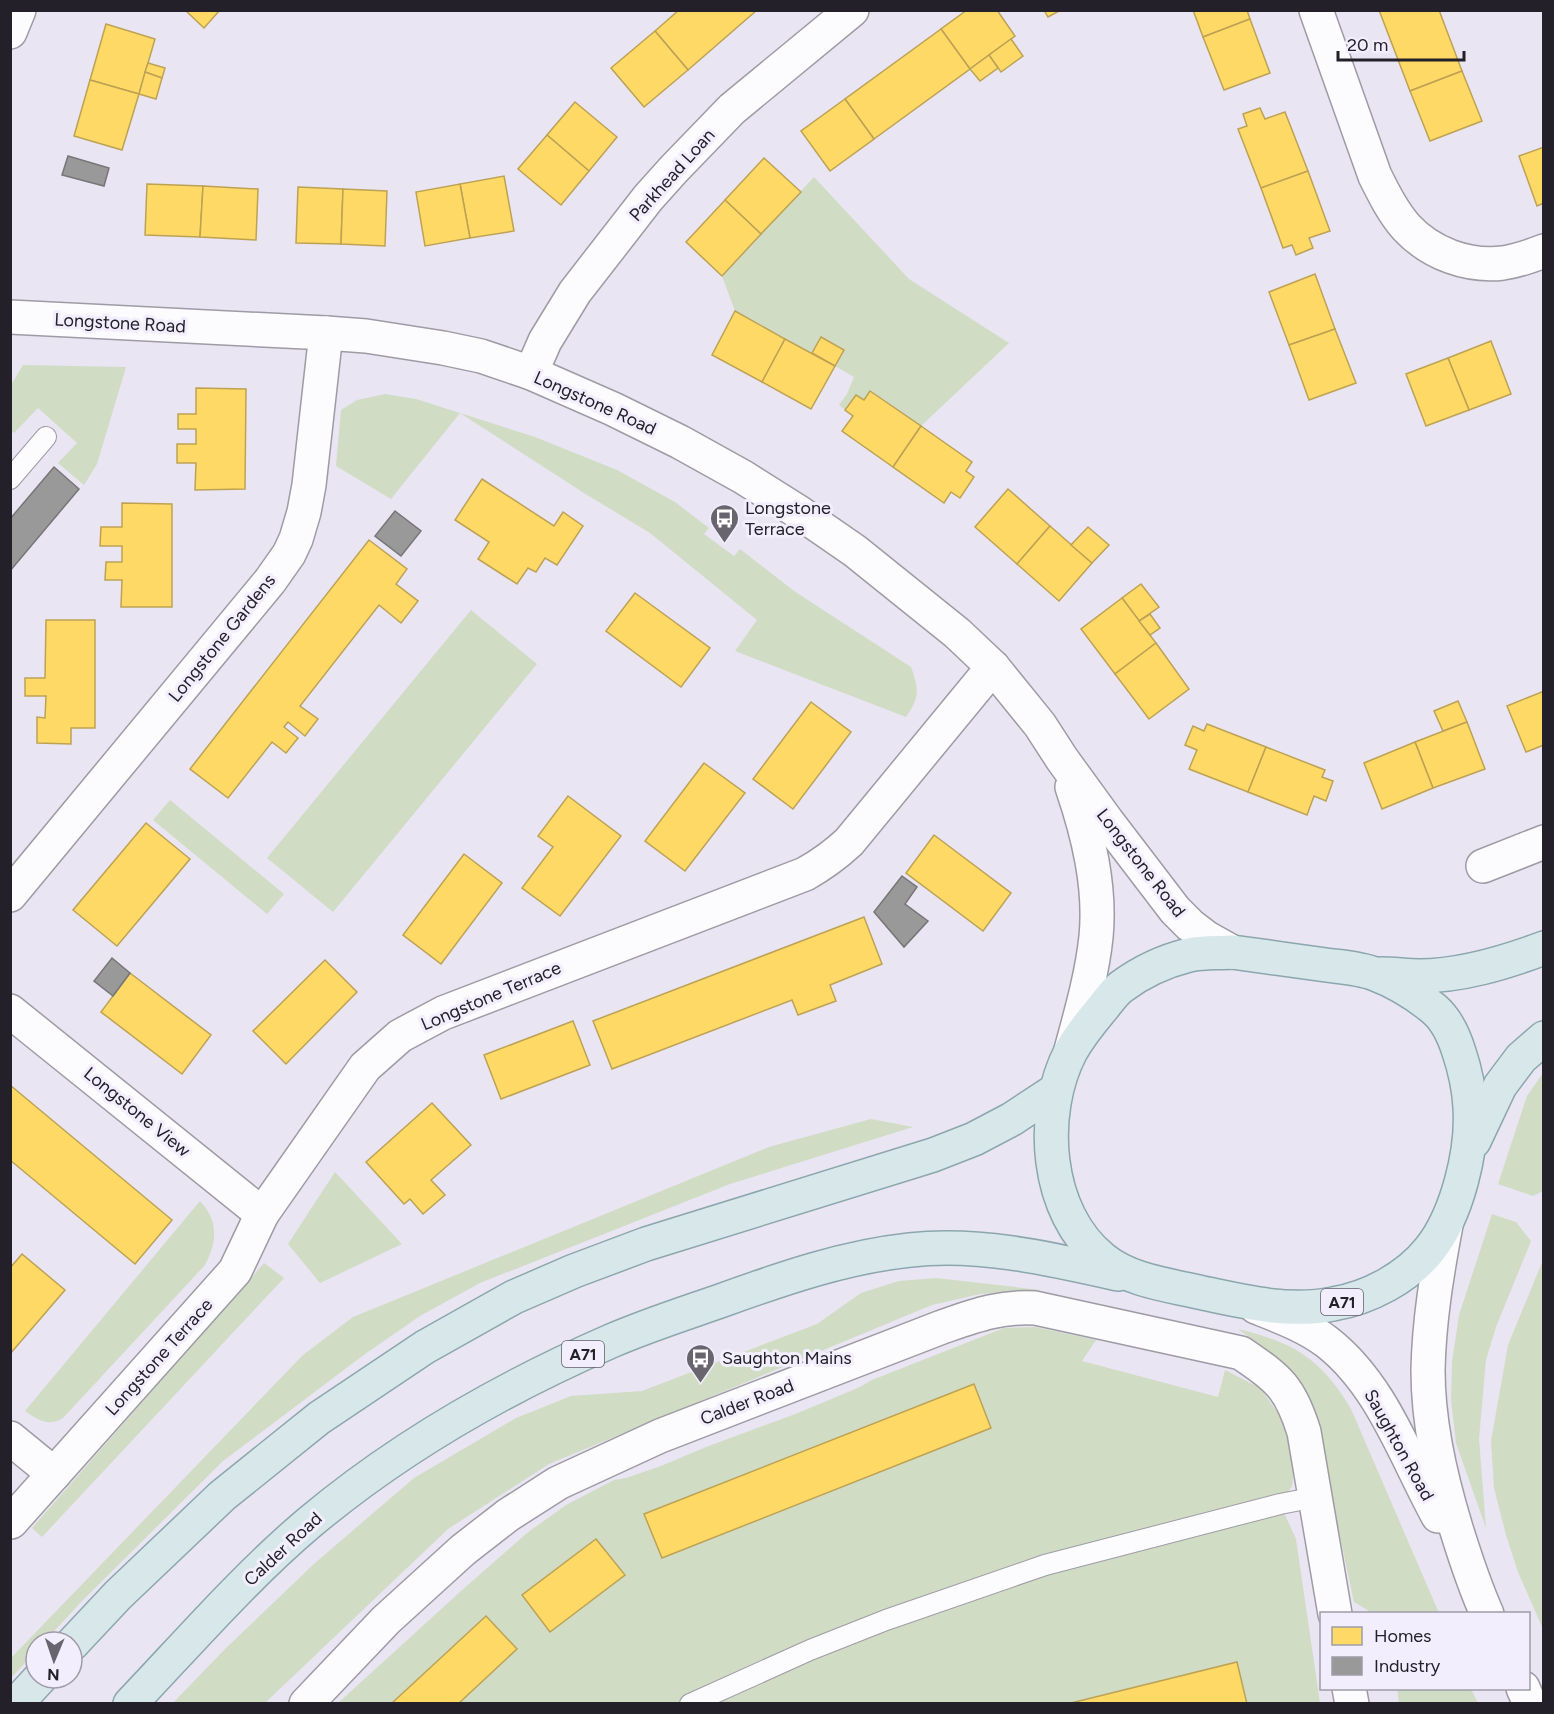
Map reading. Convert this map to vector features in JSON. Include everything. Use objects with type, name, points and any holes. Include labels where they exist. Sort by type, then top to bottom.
[{"type":"main road","name":"A71","points":[[1373,973],[1410,992],[1437,1011],[1453,1034],[1466,1073],[1470,1109],[1467,1156],[1458,1194],[1446,1225],[1429,1251],[1405,1272],[1371,1293],[1332,1305],[1297,1307],[1245,1302],[1140,1278],[1105,1261],[1085,1244],[1070,1219],[1059,1192],[1052,1160],[1051,1126],[1056,1090],[1071,1052],[1092,1020],[1118,989],[1151,968],[1191,954],[1232,952],[1373,973],[1419,976],[1475,969],[1544,948]]},
{"type":"main road","name":"A71","points":[[1467,1156],[1500,1086],[1521,1058],[1544,1038]]},
{"type":"main road","points":[[84,1631],[117,1595],[222,1496],[319,1418],[425,1347],[514,1297],[574,1270],[646,1244],[933,1155],[974,1139],[1012,1119],[1056,1090]]},
{"type":"main road","name":"Calder Road","points":[[130,1704],[259,1570],[309,1523],[376,1470],[450,1422],[534,1377],[612,1340],[652,1324],[840,1262],[911,1250],[964,1248],[1015,1252],[1140,1278]]},
{"type":"main road","points":[[16,1704],[29,1690]]},
{"type":"street","points":[[10,32],[19,10]]},
{"type":"street","name":"Parkhead Loan","points":[[531,373],[545,341],[575,292],[648,198],[732,109],[852,10]]},
{"type":"street","points":[[1316,10],[1375,176],[1389,203],[1407,228],[1426,244],[1466,261],[1504,263],[1544,251]]},
{"type":"street","name":"Longstone Road","points":[[10,318],[326,333],[366,336],[443,348],[481,356],[531,373],[680,442],[743,477],[800,513],[855,551],[957,633],[993,667],[1040,725],[1062,759],[1175,910],[1190,926],[1232,952]]},
{"type":"street","name":"Longstone Gardens","points":[[10,896],[270,581],[289,554],[304,512],[309,485],[326,333]]},
{"type":"street","name":"Longstone Terrace","points":[[11,1522],[235,1271],[262,1214],[365,1067],[400,1036],[443,1013],[805,874],[817,867],[849,842],[993,667]]},
{"type":"street","name":"Longstone Road","points":[[1062,759],[1092,858],[1095,894],[1096,935],[1088,985],[1071,1052]]},
{"type":"street","points":[[1483,866],[1544,842]]},
{"type":"street","name":"Longstone View","points":[[10,1011],[262,1214]]},
{"type":"street","name":"Saughton Road","points":[[1446,1225],[1432,1310],[1428,1371],[1432,1429],[1443,1486],[1470,1573]]},
{"type":"street","name":"Saughton Road","points":[[1245,1302],[1298,1324],[1325,1341],[1359,1374],[1377,1399],[1430,1502],[1470,1573],[1487,1612]]},
{"type":"street","name":"Calder Road","points":[[306,1704],[386,1620],[463,1550],[508,1515],[558,1483],[660,1436],[942,1327],[987,1312],[1015,1307],[1035,1308],[1241,1353],[1267,1371],[1284,1387],[1297,1409],[1304,1432],[1316,1497]]},
{"type":"street","points":[[10,1438],[54,1473]]},
{"type":"street","points":[[1316,1497],[1335,1612]]},
{"type":"street","points":[[1523,1690],[1530,1704]]},
{"type":"lane","points":[[10,479],[46,437]]},
{"type":"lane","points":[[690,1704],[821,1645],[1045,1565],[1280,1504],[1316,1497]]},
{"type":"green space","points":[[814,177],[909,279],[1009,343],[921,426],[870,391],[864,400],[856,395],[845,410],[839,405],[847,394],[854,377],[835,366],[821,338],[812,353],[735,311],[722,276]]},
{"type":"green space","points":[[23,365],[126,367],[97,464],[84,485],[58,463],[77,443],[38,408],[14,433],[11,431],[11,385]]},
{"type":"green space","points":[[385,394],[416,399],[460,413],[391,499],[336,466],[341,410],[357,400]]},
{"type":"green space","points":[[460,413],[535,437],[617,470],[675,502],[709,528],[704,534],[734,556],[740,549],[794,591],[911,667],[917,693],[914,704],[906,717],[735,651],[757,620],[650,533]]},
{"type":"green space","points":[[471,610],[537,664],[333,912],[267,858]]},
{"type":"green space","points":[[170,800],[284,894],[267,914],[153,820]]},
{"type":"green space","points":[[1543,1073],[1543,1191],[1533,1196],[1498,1184],[1527,1096]]},
{"type":"green space","points":[[871,1119],[913,1127],[730,1184],[480,1283],[420,1316],[365,1354],[223,1461],[55,1630],[38,1630],[303,1355],[353,1317],[769,1147]]},
{"type":"green space","points":[[335,1172],[402,1244],[320,1283],[288,1244]]},
{"type":"green space","points":[[200,1201],[210,1216],[214,1232],[212,1248],[205,1265],[63,1418],[48,1422],[39,1420],[25,1411]]},
{"type":"green space","points":[[1492,1214],[1516,1222],[1531,1241],[1496,1327],[1486,1360],[1479,1439],[1486,1528],[1456,1443],[1451,1400],[1452,1362],[1459,1315]]},
{"type":"green space","points":[[1543,1260],[1543,1629],[1518,1572],[1506,1535],[1494,1488],[1491,1441],[1508,1345]]},
{"type":"green space","points":[[264,1263],[284,1278],[42,1537],[32,1528]]},
{"type":"green space","points":[[936,1278],[1041,1290],[980,1294],[932,1305],[549,1464],[448,1529],[265,1703],[172,1704],[225,1649],[315,1563],[414,1478],[516,1418],[571,1396],[642,1391],[817,1324],[861,1293],[899,1281]]},
{"type":"green space","points":[[1035,1327],[1096,1340],[1082,1361],[1218,1397],[1225,1370],[1260,1388],[1280,1416],[1292,1446],[1294,1473],[1292,1486],[1280,1504],[1296,1539],[1320,1703],[337,1704],[527,1533],[566,1505],[614,1480],[661,1466],[798,1413],[872,1380],[1004,1328]]},
{"type":"green space","points":[[1238,1329],[1275,1340],[1304,1355],[1329,1377],[1340,1392],[1351,1409],[1439,1612],[1370,1612],[1354,1602],[1312,1406],[1282,1361]]},
{"type":"green space","points":[[24,1645],[24,1664],[11,1678],[11,1658]]},
{"type":"green space","points":[[1397,1690],[1472,1690],[1478,1703],[1399,1703]]},
{"type":"building: Homes","points":[[185,10],[220,10],[204,28]]},
{"type":"building: Homes","points":[[679,10],[757,10],[688,70],[655,31]]},
{"type":"building: Homes","points":[[967,10],[997,10],[1015,36],[970,69],[941,29]]},
{"type":"building: Homes","points":[[1044,10],[1061,10],[1048,17]]},
{"type":"building: Homes","points":[[1193,10],[1247,10],[1250,19],[1203,37]]},
{"type":"building: Homes","points":[[1379,10],[1439,10],[1462,71],[1410,91]]},
{"type":"building: Homes","points":[[1250,19],[1270,73],[1224,90],[1203,37]]},
{"type":"building: Homes","points":[[106,24],[155,39],[139,94],[90,80]]},
{"type":"building: Homes","points":[[941,29],[970,69],[874,139],[845,99]]},
{"type":"building: Homes","points":[[655,31],[688,70],[644,107],[611,68]]},
{"type":"building: Homes","points":[[1011,39],[1023,56],[1001,72],[989,55]]},
{"type":"building: Homes","points":[[989,55],[998,68],[980,81],[970,69]]},
{"type":"building: Homes","points":[[148,63],[165,68],[162,78],[145,72]]},
{"type":"building: Homes","points":[[1462,71],[1482,121],[1430,141],[1410,91]]},
{"type":"building: Homes","points":[[145,72],[162,78],[156,99],[139,94]]},
{"type":"building: Homes","points":[[90,80],[139,94],[122,150],[74,136]]},
{"type":"building: Homes","points":[[845,99],[874,139],[830,171],[801,131]]},
{"type":"building: Homes","points":[[575,102],[617,137],[589,171],[547,135]]},
{"type":"building: Homes","points":[[1260,108],[1265,119],[1285,112],[1308,171],[1261,188],[1238,129],[1247,126],[1243,114]]},
{"type":"building: Homes","points":[[547,135],[589,171],[561,205],[518,169]]},
{"type":"building: Homes","points":[[1544,147],[1544,203],[1537,206],[1519,156]]},
{"type":"building: Homes","points":[[764,158],[801,192],[761,234],[725,200]]},
{"type":"building: Homes","points":[[1308,171],[1330,231],[1309,238],[1313,248],[1296,255],[1292,245],[1283,248],[1261,188]]},
{"type":"building: Homes","points":[[504,176],[514,231],[470,238],[460,184]]},
{"type":"building: Homes","points":[[147,184],[203,186],[200,237],[145,235]]},
{"type":"building: Homes","points":[[460,184],[470,238],[425,246],[416,192]]},
{"type":"building: Homes","points":[[203,186],[258,189],[256,240],[200,237]]},
{"type":"building: Homes","points":[[298,187],[343,189],[341,244],[296,243]]},
{"type":"building: Homes","points":[[343,189],[387,191],[385,246],[341,244]]},
{"type":"building: Homes","points":[[725,200],[761,234],[722,276],[686,242]]},
{"type":"building: Homes","points":[[1315,274],[1335,329],[1289,345],[1269,292]]},
{"type":"building: Homes","points":[[735,311],[785,339],[762,382],[712,355]]},
{"type":"building: Homes","points":[[1335,329],[1356,383],[1309,400],[1289,345]]},
{"type":"building: Homes","points":[[821,337],[844,350],[835,366],[812,353]]},
{"type":"building: Homes","points":[[785,339],[835,366],[811,409],[762,382]]},
{"type":"building: Homes","points":[[1491,341],[1511,394],[1469,410],[1448,358]]},
{"type":"building: Homes","points":[[1448,358],[1469,410],[1426,426],[1406,374]]},
{"type":"building: Homes","points":[[196,388],[246,389],[245,489],[195,490],[196,463],[177,463],[177,444],[196,444],[196,429],[178,429],[178,414],[196,414]]},
{"type":"building: Homes","points":[[870,391],[921,426],[893,467],[842,431],[853,416],[845,410],[856,395],[864,400]]},
{"type":"building: Homes","points":[[921,426],[972,462],[966,471],[974,477],[960,498],[951,492],[944,503],[893,467]]},
{"type":"building: Homes","points":[[482,479],[554,526],[563,512],[583,526],[557,565],[545,558],[536,572],[528,568],[517,584],[478,559],[489,542],[455,520]]},
{"type":"building: Homes","points":[[1008,489],[1050,526],[1017,564],[975,527]]},
{"type":"building: Homes","points":[[122,503],[172,504],[172,607],[121,607],[122,580],[105,580],[106,562],[122,562],[122,546],[100,546],[101,527],[122,527]]},
{"type":"building: Homes","points":[[1050,526],[1092,563],[1059,601],[1017,564]]},
{"type":"building: Homes","points":[[1088,527],[1109,545],[1092,563],[1071,545]]},
{"type":"building: Homes","points":[[369,540],[407,569],[396,584],[418,601],[401,623],[379,605],[300,706],[318,719],[305,736],[288,722],[284,727],[298,738],[286,753],[272,742],[228,798],[190,769]]},
{"type":"building: Homes","points":[[1141,584],[1159,607],[1139,621],[1122,598]]},
{"type":"building: Homes","points":[[635,593],[710,648],[681,687],[606,631]]},
{"type":"building: Homes","points":[[1122,598],[1156,643],[1115,674],[1081,629]]},
{"type":"building: Homes","points":[[1150,614],[1160,628],[1150,635],[1139,621]]},
{"type":"building: Homes","points":[[46,620],[95,620],[95,728],[71,728],[71,744],[37,743],[37,717],[45,718],[46,696],[25,696],[25,678],[45,678]]},
{"type":"building: Homes","points":[[1156,643],[1189,689],[1149,719],[1115,674]]},
{"type":"building: Homes","points":[[1544,691],[1544,745],[1526,752],[1507,706]]},
{"type":"building: Homes","points":[[1458,701],[1467,722],[1443,731],[1434,711]]},
{"type":"building: Homes","points":[[811,702],[851,732],[793,809],[753,779]]},
{"type":"building: Homes","points":[[1467,722],[1485,769],[1433,788],[1415,742]]},
{"type":"building: Homes","points":[[1207,724],[1266,747],[1248,792],[1189,769],[1197,750],[1185,745],[1193,726],[1204,731]]},
{"type":"building: Homes","points":[[1415,742],[1433,788],[1382,809],[1364,763]]},
{"type":"building: Homes","points":[[1266,747],[1325,770],[1322,777],[1333,781],[1326,801],[1314,796],[1307,815],[1248,792]]},
{"type":"building: Homes","points":[[704,763],[745,793],[685,871],[645,841]]},
{"type":"building: Homes","points":[[568,796],[621,836],[560,916],[522,888],[553,847],[538,836]]},
{"type":"building: Homes","points":[[146,823],[190,859],[117,946],[73,910]]},
{"type":"building: Homes","points":[[934,835],[1011,893],[983,931],[906,873]]},
{"type":"building: Homes","points":[[464,854],[502,883],[441,964],[403,935]]},
{"type":"building: Homes","points":[[864,917],[882,964],[830,985],[836,1001],[798,1015],[792,1000],[612,1069],[593,1021]]},
{"type":"building: Homes","points":[[325,960],[357,992],[286,1064],[253,1031]]},
{"type":"building: Homes","points":[[130,973],[211,1035],[182,1074],[101,1012]]},
{"type":"building: Homes","points":[[573,1021],[590,1065],[501,1099],[484,1055]]},
{"type":"building: Homes","points":[[10,1085],[172,1220],[135,1264],[10,1160]]},
{"type":"building: Homes","points":[[432,1103],[471,1145],[431,1180],[445,1195],[423,1214],[410,1199],[404,1204],[366,1162]]},
{"type":"building: Homes","points":[[22,1254],[65,1290],[10,1354],[10,1268]]},
{"type":"building: Homes","points":[[974,1384],[991,1428],[662,1558],[644,1514]]},
{"type":"building: Homes","points":[[596,1539],[625,1575],[550,1632],[522,1595]]},
{"type":"building: Homes","points":[[486,1616],[517,1649],[458,1704],[391,1704]]},
{"type":"building: Homes","points":[[1237,1662],[1247,1704],[1067,1704]]},
{"type":"building: Industry","points":[[68,156],[109,168],[104,186],[62,175]]},
{"type":"building: Industry","points":[[54,467],[79,489],[10,571],[10,519]]},
{"type":"building: Industry","points":[[395,511],[421,531],[401,556],[375,536]]},
{"type":"building: Industry","points":[[902,876],[917,887],[905,904],[928,921],[904,947],[874,912]]},
{"type":"building: Industry","points":[[112,958],[130,973],[113,996],[94,981]]},
{"type":"place","name":"Longstone Terrace","points":[[724,544]]},
{"type":"place","name":"Saughton Mains","points":[[701,1384]]}]
